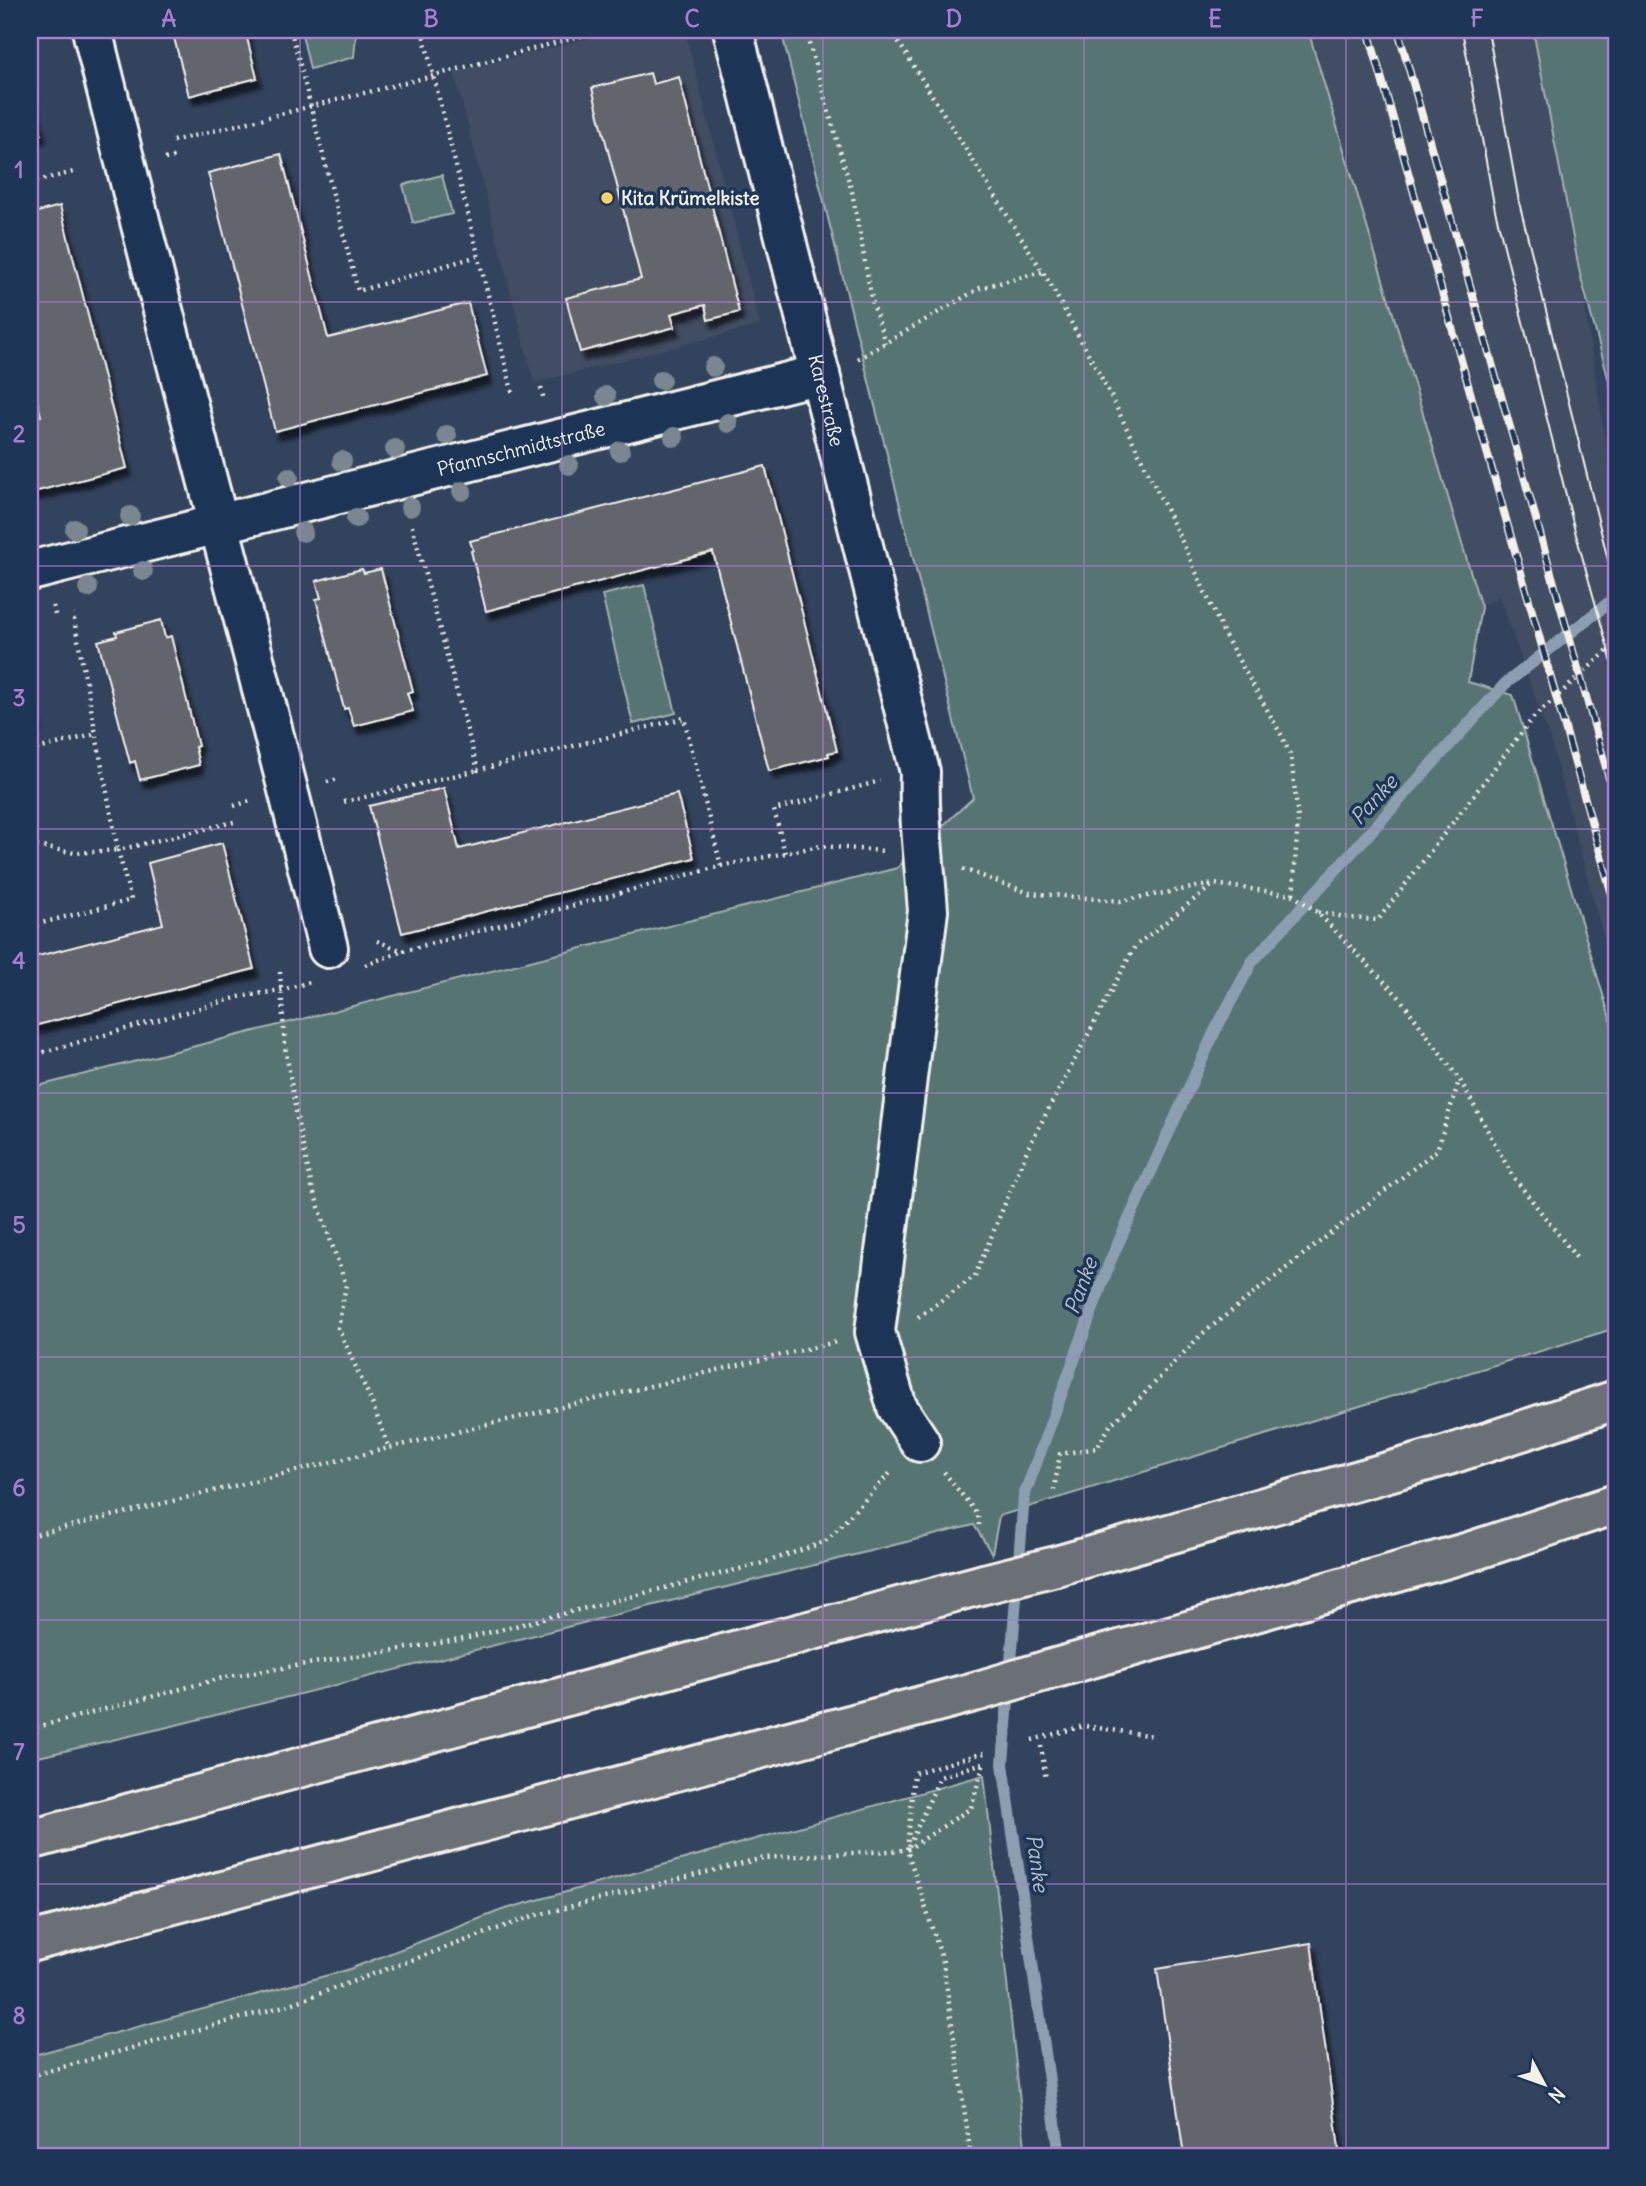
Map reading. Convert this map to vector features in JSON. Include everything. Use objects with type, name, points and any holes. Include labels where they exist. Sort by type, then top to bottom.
[{"type":"highway","points":[[30,1840],[1056,1566],[1448,1455],[1616,1399]]},
{"type":"highway","points":[[30,1942],[978,1691],[1469,1552],[1616,1504]]},
{"type":"street","points":[[92,30],[333,965]]},
{"type":"street","name":"Karestraße","points":[[733,30],[820,374],[902,776],[918,811],[924,854],[928,911],[875,1332]]},
{"type":"street","name":"Pfannschmidtstraße","points":[[30,571],[820,374]]},
{"type":"street","points":[[875,1332],[897,1408],[920,1442]]},
{"type":"path","points":[[291,30],[358,291],[478,256]]},
{"type":"path","points":[[422,30],[513,394]]},
{"type":"path","points":[[173,141],[603,30]]},
{"type":"path","points":[[805,30],[852,192],[872,300],[885,343]]},
{"type":"path","points":[[891,30],[1042,272],[1106,386],[1224,634],[1286,744],[1291,757],[1298,818],[1293,895]]},
{"type":"path","points":[[30,183],[77,172]]},
{"type":"path","points":[[856,359],[980,288],[1042,272]]},
{"type":"path","points":[[30,407],[41,413]]},
{"type":"path","points":[[412,526],[478,770]]},
{"type":"path","points":[[30,926],[131,900],[118,850],[73,614]]},
{"type":"path","points":[[1317,912],[1378,920],[1532,719],[1616,643]]},
{"type":"path","points":[[344,802],[684,718],[721,866]]},
{"type":"path","points":[[30,751],[96,734]]},
{"type":"path","points":[[785,853],[774,810],[902,776]]},
{"type":"path","points":[[30,845],[75,853],[118,850],[239,821]]},
{"type":"path","points":[[30,1056],[239,997],[282,990],[333,965],[403,951],[721,866],[820,846],[924,854],[1029,893],[1120,901],[1214,884],[1293,895],[1317,912],[1399,997],[1460,1080],[1512,1175],[1579,1261]]},
{"type":"path","points":[[30,1536],[875,1332],[913,1320],[975,1276],[1028,1148],[1135,946],[1214,884]]},
{"type":"path","points":[[377,941],[403,951]]},
{"type":"path","points":[[280,972],[285,1046],[298,1124],[312,1188],[346,1285],[338,1328],[389,1448]]},
{"type":"path","points":[[1054,1490],[1059,1454],[1097,1448],[1111,1424],[1202,1334],[1437,1150],[1460,1080]]},
{"type":"path","points":[[30,1729],[226,1677],[464,1639],[763,1563],[825,1542],[920,1442],[978,1515],[979,1525]]},
{"type":"path","points":[[1032,1740],[1084,1726],[1154,1736]]},
{"type":"path","points":[[1041,1745],[1046,1780]]},
{"type":"path","points":[[971,2156],[943,1962],[907,1850],[914,1773],[984,1753]]},
{"type":"path","points":[[30,2076],[288,2006],[533,1916],[763,1858],[907,1850],[971,1808],[984,1763],[940,1776],[907,1850]]},
{"type":"shaded area","name":"Kita Krümelkiste","points":[[622,30],[685,30],[760,325],[534,383],[454,72]]},
{"type":"shaded area","points":[[1308,30],[1533,30],[1580,274],[1616,513],[1616,984],[1550,739],[1499,596],[1481,607]]},
{"type":"green space","points":[[301,30],[373,30],[356,35],[354,57],[310,69]]},
{"type":"green space","points":[[781,30],[1308,30],[1481,607],[1468,682],[1513,695],[1616,1038],[1616,1328],[999,1516],[992,1554],[974,1525],[168,1727],[30,1759],[30,1088],[897,868],[973,798]]},
{"type":"green space","points":[[1533,30],[1616,30],[1616,407],[1580,274]]},
{"type":"green space","points":[[442,175],[452,214],[413,223],[403,185]]},
{"type":"green space","points":[[644,585],[676,713],[633,724],[602,595]]},
{"type":"green space","points":[[984,1775],[1026,2156],[30,2156],[30,2056],[347,1970],[502,1910]]},
{"type":"building","points":[[172,30],[245,30],[257,78],[189,96]]},
{"type":"building","points":[[650,73],[653,84],[679,77],[739,312],[708,320],[705,305],[671,314],[675,327],[580,352],[566,298],[641,279],[592,88]]},
{"type":"building","points":[[30,87],[41,134],[30,137]]},
{"type":"building","points":[[281,154],[328,338],[468,303],[487,376],[275,431],[208,173]]},
{"type":"building","points":[[60,206],[127,468],[30,493],[30,419],[41,416],[30,372],[30,214]]},
{"type":"building","points":[[765,466],[837,751],[828,753],[829,756],[769,771],[713,552],[486,611],[470,541]]},
{"type":"building","points":[[362,569],[364,573],[381,569],[413,691],[407,693],[413,711],[354,726],[348,708],[344,709],[316,599],[321,598],[316,581]]},
{"type":"building","points":[[161,620],[165,638],[171,636],[198,746],[195,747],[199,765],[140,780],[135,761],[130,763],[98,641],[117,636],[116,632]]},
{"type":"building","points":[[30,696],[36,723],[30,725]]},
{"type":"building","points":[[444,788],[459,849],[677,794],[694,858],[402,933],[369,806]]},
{"type":"building","points":[[222,843],[254,969],[30,1027],[30,958],[163,924],[148,863]]},
{"type":"building","points":[[1311,1943],[1340,2156],[1184,2156],[1157,1969]]},
{"type":"waterway","name":"Panke","points":[[1060,2156],[1003,1764],[1024,1496],[1111,1259],[1215,1031],[1252,962],[1505,684],[1616,597]]},
{"type":"tram line","points":[[1462,30],[1495,210],[1575,531],[1616,677]]},
{"type":"tram line","points":[[1488,30],[1519,202],[1616,592]]},
{"type":"railway","points":[[1368,30],[1616,909]]},
{"type":"railway","points":[[1398,30],[1616,803]]},
{"type":"place","name":"Kita Krümelkiste","points":[[607,198]]}]
